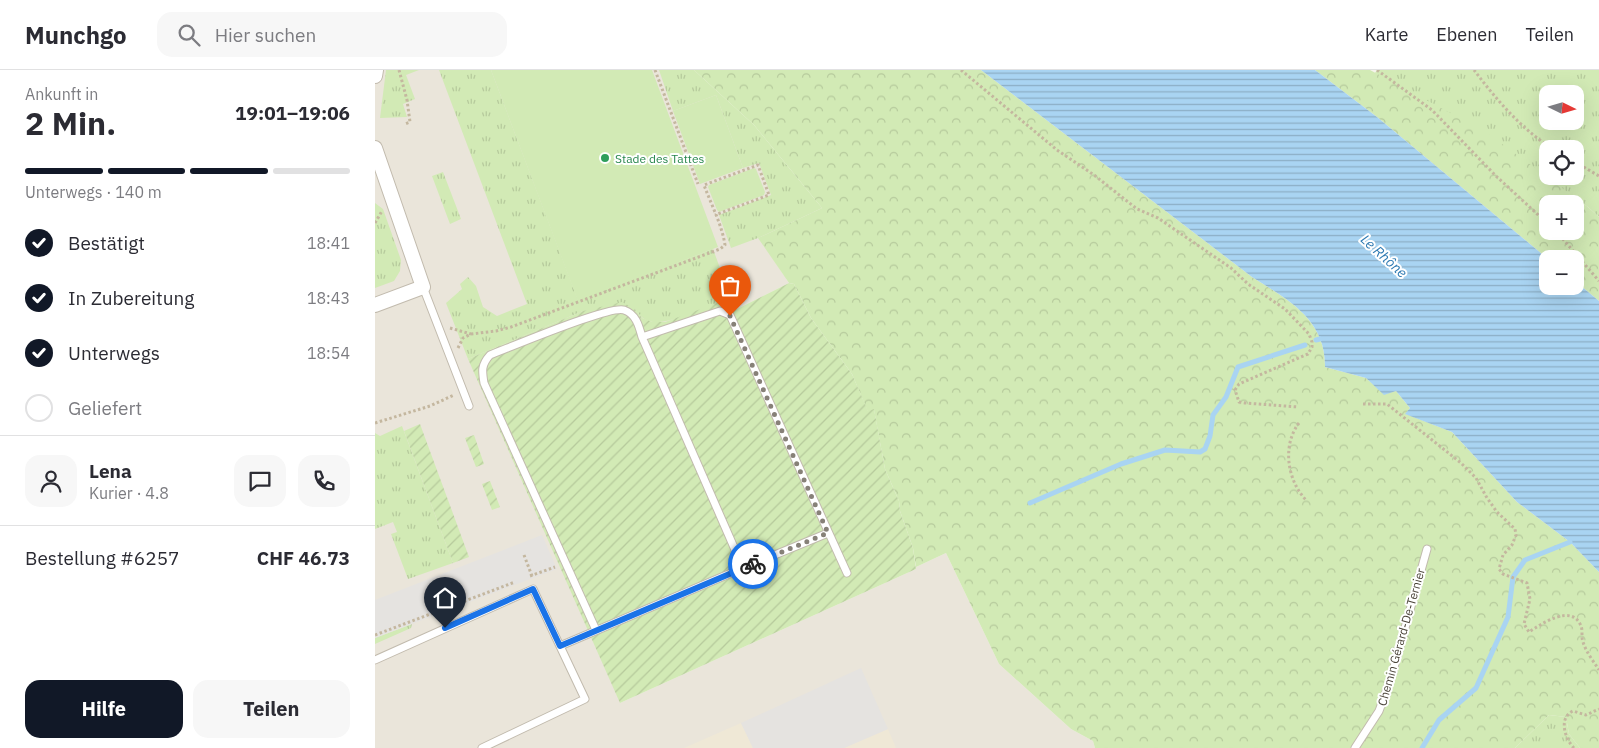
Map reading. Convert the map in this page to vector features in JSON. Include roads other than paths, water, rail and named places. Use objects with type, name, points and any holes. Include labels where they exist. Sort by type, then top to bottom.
[{"type":"street","points":[[375,76],[376,70]]},
{"type":"street","points":[[375,148],[423,287],[375,305]]},
{"type":"lane","points":[[423,287],[469,406]]},
{"type":"lane","points":[[596,630],[485,383],[482,369],[490,355],[612,309],[624,310],[632,314],[636,319],[642,337],[743,568]]},
{"type":"lane","points":[[642,337],[720,311],[730,316],[847,573]]},
{"type":"lane","points":[[560,646],[828,533]]},
{"type":"lane","name":"Chemin Gérard-De-Ternier","points":[[1355,748],[1379,711],[1391,678],[1427,549]]},
{"type":"lane","points":[[375,660],[533,589],[585,699],[482,748]]},
{"type":"water","name":"Le Rhône","points":[[981,70],[1315,70],[1377,117],[1539,252],[1539,295],[1584,295],[1584,288],[1599,301],[1599,572],[1570,542],[1517,502],[1452,432],[1405,414],[1410,408],[1396,391],[1384,395],[1366,378],[1325,367],[1324,350],[1312,323],[1291,302],[1252,277]]},
{"type":"waterway","points":[[1316,340],[1320,339]]},
{"type":"waterway","points":[[1030,503],[1121,464],[1165,450],[1200,452],[1205,449],[1210,436],[1213,415],[1226,397],[1238,367],[1305,345]]},
{"type":"waterway","points":[[1422,748],[1439,720],[1476,688],[1508,617],[1513,577],[1525,560],[1570,542]]},
{"type":"place","name":"Stade des Tattes","points":[[605,158]]}]
